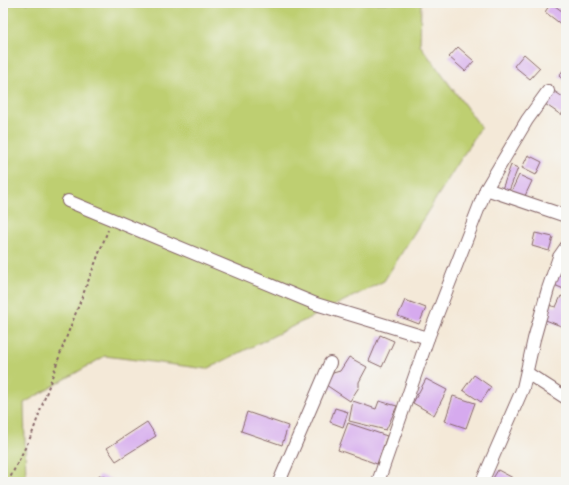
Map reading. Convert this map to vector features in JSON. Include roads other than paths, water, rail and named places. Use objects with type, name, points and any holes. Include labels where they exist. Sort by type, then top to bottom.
[{"type":"street","points":[[378,482],[428,338],[486,189],[527,120],[548,91]]},
{"type":"street","points":[[486,189],[566,216]]},
{"type":"street","points":[[68,201],[316,304],[428,338]]},
{"type":"street","points":[[482,482],[523,388],[534,339],[548,290],[559,257],[566,247]]},
{"type":"street","points":[[279,482],[330,363]]},
{"type":"street","points":[[527,373],[566,398]]}]
